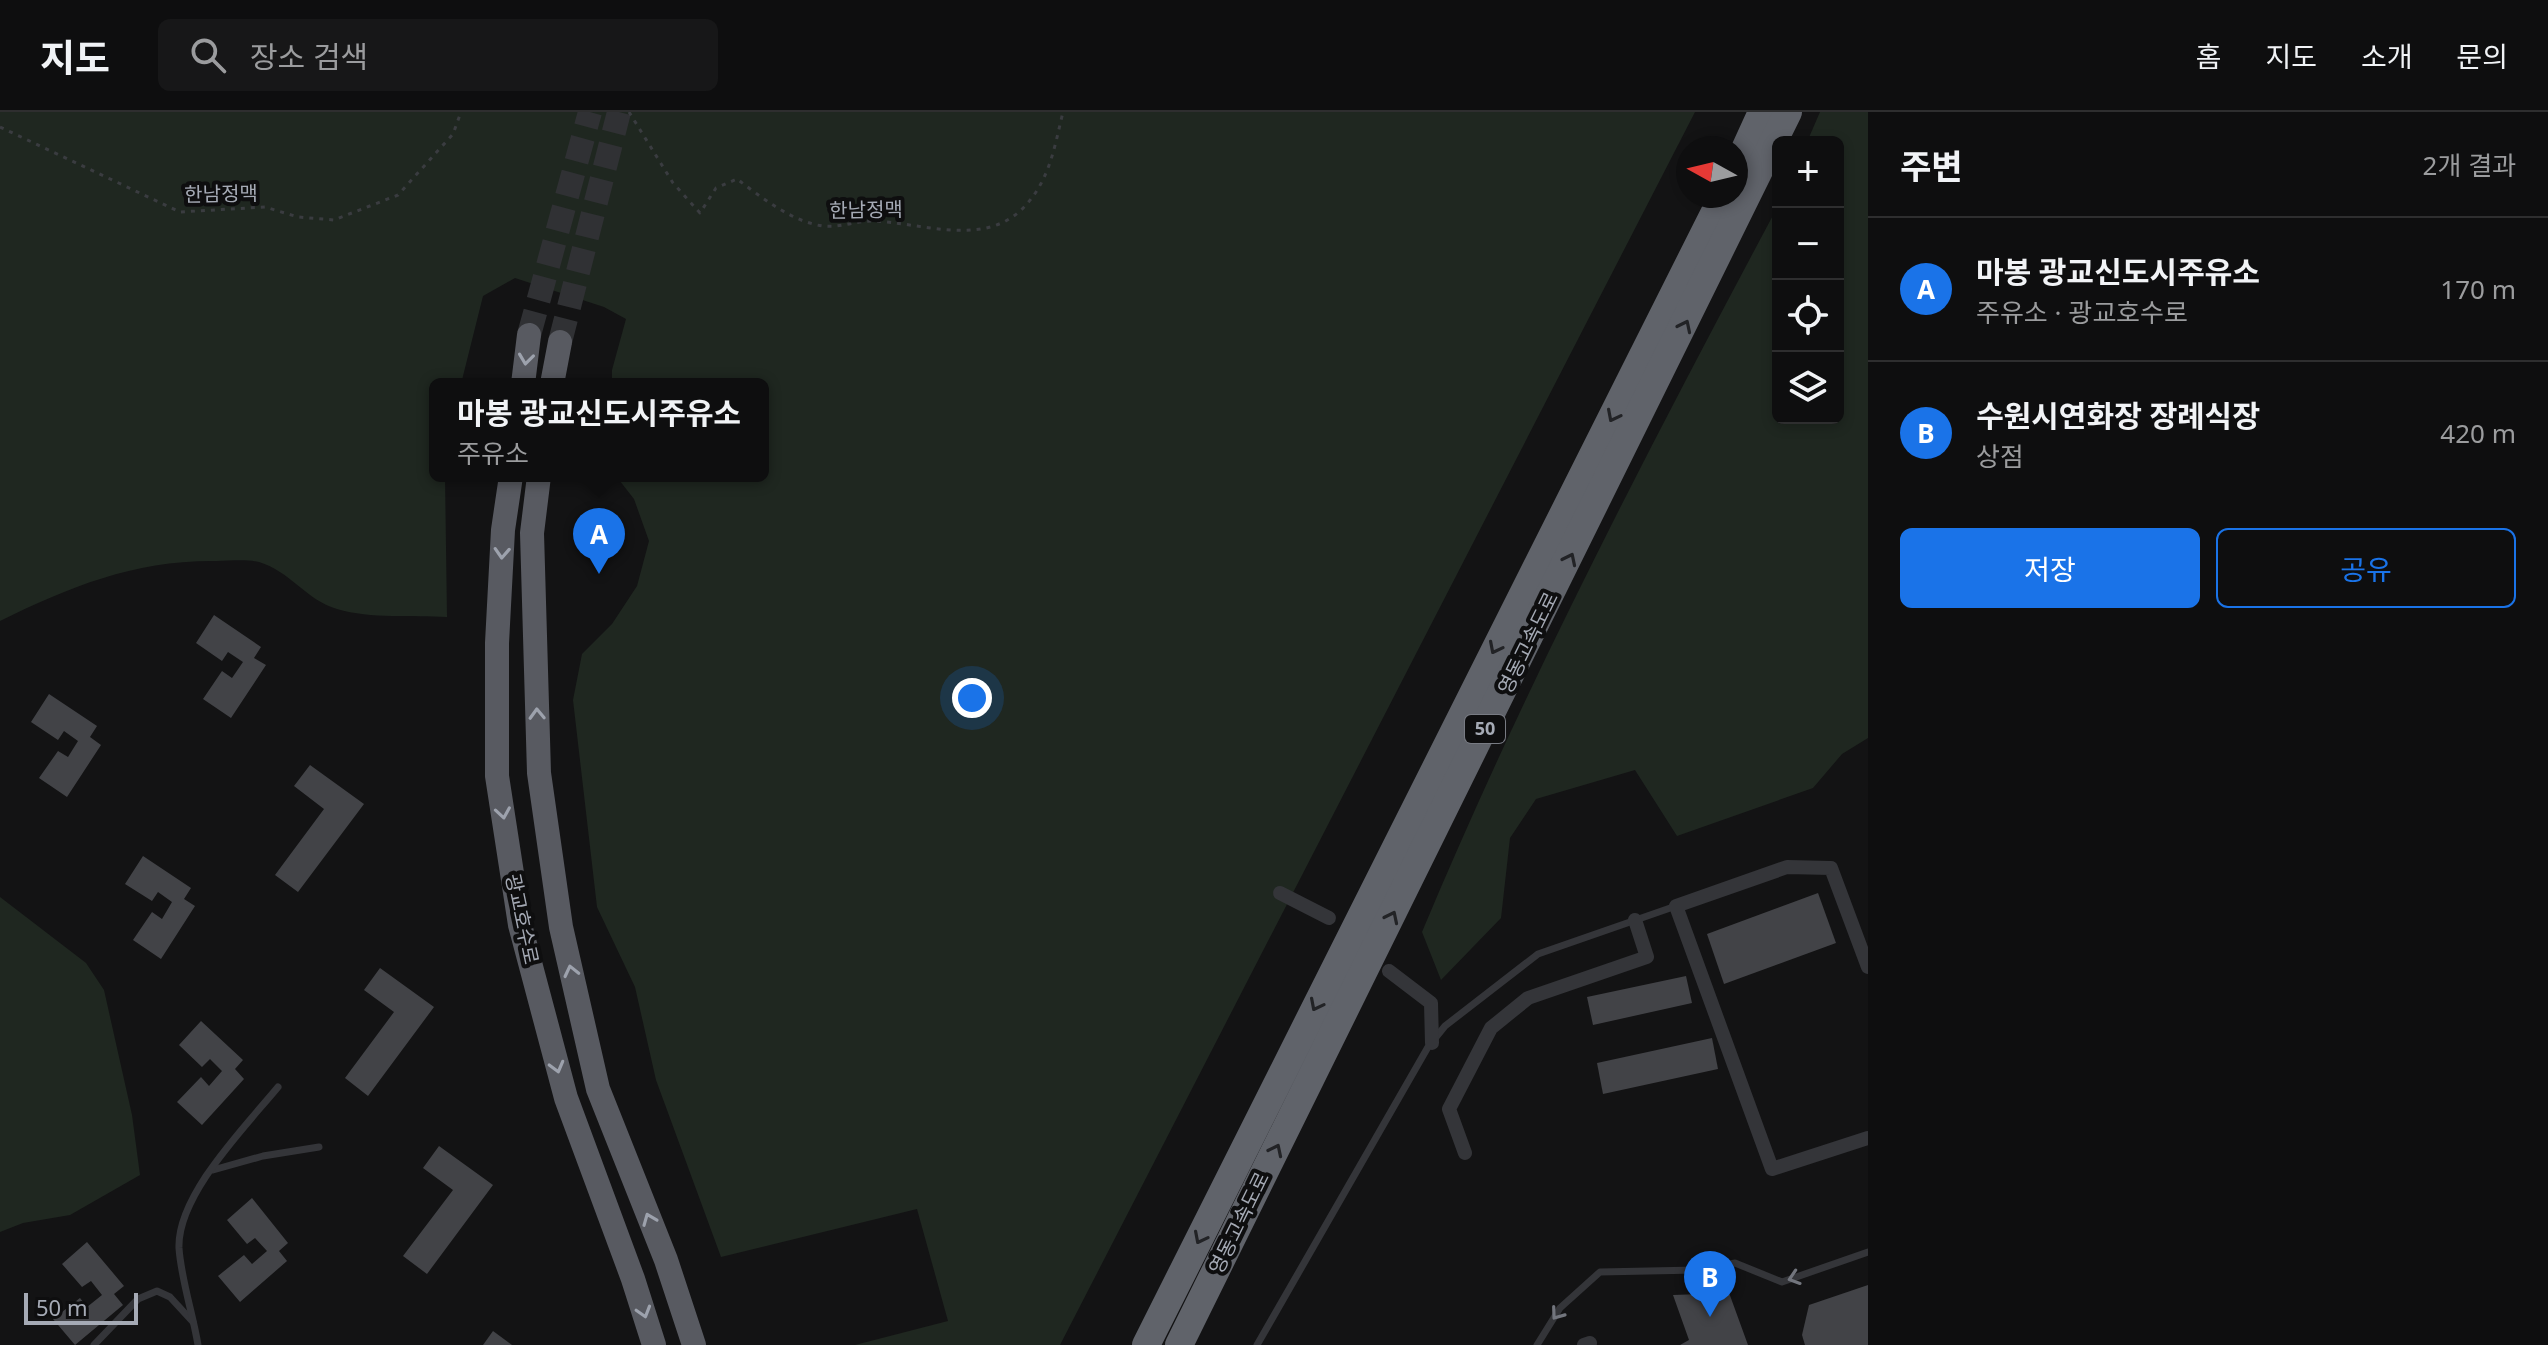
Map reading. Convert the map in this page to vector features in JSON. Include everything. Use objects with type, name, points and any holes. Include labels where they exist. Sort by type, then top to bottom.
[{"type":"highway","points":[[1748,143],[1762,112]]},
{"type":"highway","name":"영동고속도로","points":[[1179,1345],[1788,112]]},
{"type":"highway","name":"영동고속도로","points":[[1146,1345],[1717,208]]},
{"type":"highway","points":[[524,378],[529,335]]},
{"type":"highway","points":[[553,378],[560,342]]},
{"type":"highway","name":"광교호수로","points":[[510,482],[503,530],[497,643],[497,776],[520,925],[566,1098],[654,1345]]},
{"type":"highway","name":"광교호수로","points":[[538,482],[532,533],[539,773],[561,927],[598,1089],[666,1260],[694,1345]]},
{"type":"street","points":[[1868,967],[1831,868],[1787,867],[1676,906],[1772,1169],[1868,1138]]},
{"type":"street","points":[[1280,893],[1329,918]]},
{"type":"street","points":[[1465,1153],[1449,1109],[1491,1028],[1528,998],[1647,957],[1635,920]]},
{"type":"street","points":[[1389,971],[1431,1003],[1432,1043]]},
{"type":"lane","points":[[1257,1345],[1432,1043],[1477,1000],[1538,954],[1676,906]]},
{"type":"lane","points":[[198,1345],[179,1248],[182,1221],[211,1170],[278,1087]]},
{"type":"lane","points":[[211,1170],[263,1156],[319,1147]]},
{"type":"lane","points":[[1537,1345],[1560,1308],[1600,1272],[1697,1270],[1735,1263],[1782,1282],[1868,1252]]},
{"type":"lane","points":[[94,1345],[138,1299],[157,1291],[170,1297],[195,1324]]},
{"type":"path","name":"한남정맥","points":[[0,127],[180,212],[265,207],[298,217],[334,220],[398,195],[453,134],[461,112]]},
{"type":"path","name":"한남정맥","points":[[629,112],[673,183],[700,213],[716,188],[737,179],[770,204],[823,226],[867,221],[906,222],[954,232],[976,230],[1017,213],[1040,188],[1057,144],[1063,112]]},
{"type":"shaded area","points":[[0,112],[1695,112],[1683,136],[1676,136],[1676,149],[1060,1345],[855,1345],[948,1321],[917,1209],[721,1257],[656,1080],[635,987],[597,907],[573,700],[582,654],[612,624],[637,586],[649,541],[634,499],[621,482],[769,482],[769,378],[612,378],[626,319],[604,307],[515,278],[483,296],[462,378],[429,378],[429,482],[445,482],[447,617],[378,615],[337,609],[316,599],[270,566],[238,560],[187,562],[131,570],[52,597],[0,621]]},
{"type":"shaded area","points":[[1820,112],[1868,112],[1868,738],[1842,754],[1813,788],[1677,836],[1635,770],[1536,799],[1510,838],[1501,918],[1441,980],[1422,932],[1462,839],[1591,565],[1772,217],[1772,424],[1844,424],[1844,136],[1810,136]]},
{"type":"shaded area","points":[[0,897],[86,963],[104,990],[132,1115],[140,1175],[70,1215],[23,1223],[0,1232]]},
{"type":"building","points":[[214,615],[261,647],[254,658],[266,665],[231,718],[203,699],[222,671],[232,678],[243,662],[228,652],[222,661],[196,643]]},
{"type":"building","points":[[49,694],[97,726],[90,737],[101,745],[67,797],[39,778],[58,751],[68,757],[78,741],[64,731],[58,740],[31,722]]},
{"type":"building","points":[[310,765],[364,804],[298,892],[275,875],[324,809],[294,786]]},
{"type":"building","points":[[143,856],[191,888],[184,899],[195,906],[161,959],[133,940],[152,912],[162,919],[172,902],[158,892],[152,901],[125,884]]},
{"type":"building","points":[[1818,893],[1836,943],[1724,984],[1707,934]]},
{"type":"building","points":[[380,968],[434,1007],[368,1096],[345,1078],[394,1012],[364,990]]},
{"type":"building","points":[[1686,976],[1692,1003],[1593,1025],[1587,997]]},
{"type":"building","points":[[201,1021],[243,1060],[235,1069],[244,1079],[202,1125],[177,1102],[201,1077],[209,1086],[222,1071],[210,1059],[202,1067],[179,1045]]},
{"type":"building","points":[[1712,1038],[1718,1069],[1603,1094],[1597,1063]]},
{"type":"building","points":[[439,1146],[493,1185],[427,1274],[403,1256],[453,1190],[423,1168]]},
{"type":"building","points":[[252,1198],[288,1243],[279,1251],[287,1261],[240,1302],[218,1276],[244,1255],[252,1264],[267,1251],[255,1238],[247,1244],[227,1220]]},
{"type":"building","points":[[87,1242],[124,1286],[114,1294],[123,1305],[75,1345],[53,1319],[80,1298],[87,1307],[102,1295],[91,1281],[82,1287],[62,1264]]},
{"type":"building","points":[[1724,1279],[1748,1345],[1680,1345],[1689,1340],[1673,1295],[1701,1294]]},
{"type":"building","points":[[1868,1285],[1868,1345],[1805,1345],[1802,1335],[1809,1305]]},
{"type":"building","points":[[493,1331],[512,1345],[483,1345]]},
{"type":"tunnel","points":[[529,335],[590,112]]},
{"type":"tunnel","points":[[560,342],[619,112]]},
{"type":"place","name":"마봉 광교신도시주유소","points":[[599,574]]},
{"type":"place","name":"수원시연화장 장례식장","points":[[1710,1317]]}]
